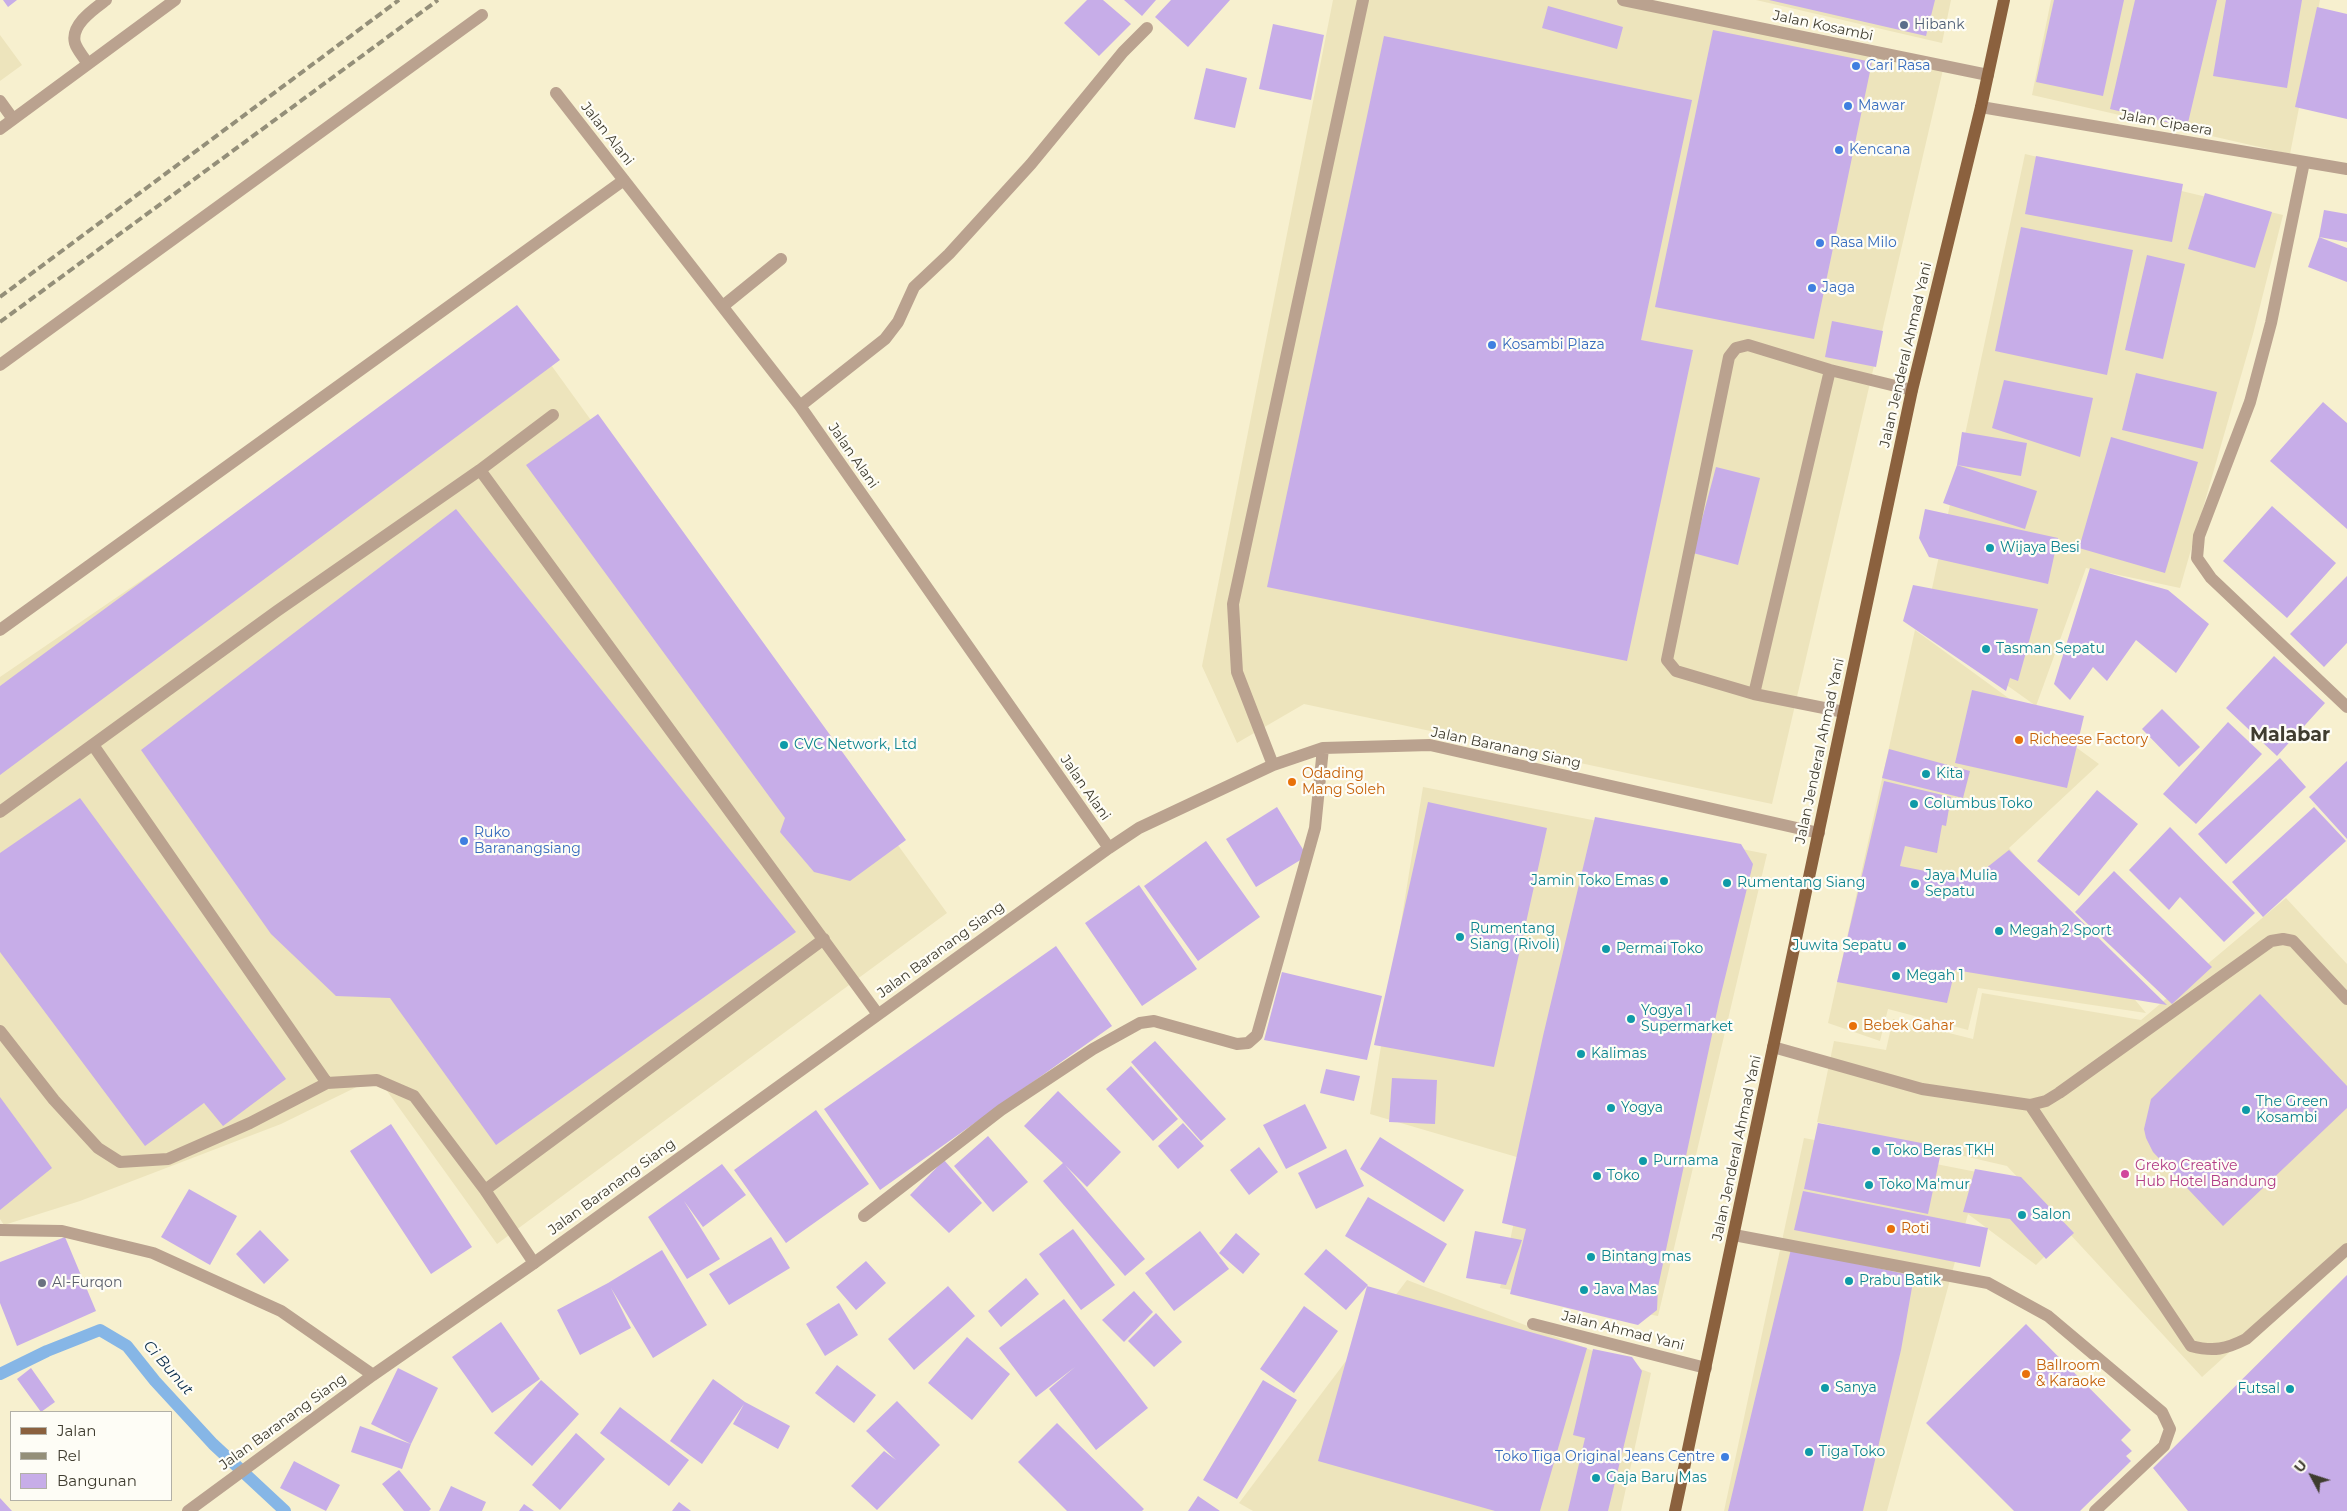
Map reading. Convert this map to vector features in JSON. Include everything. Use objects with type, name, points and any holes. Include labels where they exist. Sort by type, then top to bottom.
[{"type":"main road","name":"Jalan Jenderal Ahmad Yani","points":[[1676,1511],[1912,390],[1981,107],[2004,0]]},
{"type":"street","points":[[87,63],[75,42],[76,29],[94,9],[106,0]]},
{"type":"street","points":[[0,129],[87,63],[175,0]]},
{"type":"street","points":[[1273,765],[1237,672],[1233,604],[1363,0]]},
{"type":"street","name":"Jalan Kosambi","points":[[1623,0],[1988,74]]},
{"type":"street","points":[[0,365],[482,15]]},
{"type":"street","points":[[800,406],[886,339],[898,322],[914,287],[949,254],[1031,164],[1123,52],[1147,28]]},
{"type":"street","name":"Jalan Alani","points":[[556,93],[800,406],[1109,848]]},
{"type":"street","points":[[0,101],[13,119]]},
{"type":"street","name":"Jalan Cipaera","points":[[1981,107],[2347,169]]},
{"type":"street","points":[[2304,162],[2271,324],[2250,402],[2199,536],[2197,558],[2211,578],[2347,707]]},
{"type":"street","points":[[0,630],[624,180]]},
{"type":"street","points":[[723,306],[781,259]]},
{"type":"street","points":[[1844,712],[1754,694],[1676,671],[1667,660],[1729,357],[1736,348],[1748,345],[1830,370],[1912,390]]},
{"type":"street","points":[[1754,694],[1830,370]]},
{"type":"street","points":[[0,812],[277,611],[480,470],[553,415]]},
{"type":"street","points":[[480,470],[878,1014]]},
{"type":"street","points":[[94,745],[327,1083]]},
{"type":"street","name":"Jalan Baranang Siang","points":[[188,1511],[373,1375],[534,1263],[1109,848],[1139,828],[1273,765],[1323,748],[1430,745],[1819,833]]},
{"type":"street","points":[[864,1216],[1001,1110],[1093,1049],[1140,1023],[1154,1021],[1237,1044],[1248,1043],[1257,1035],[1316,828],[1323,748]]},
{"type":"street","points":[[485,1190],[824,939]]},
{"type":"street","points":[[1774,1047],[1922,1089],[2030,1105],[2046,1101],[2271,941],[2283,939],[2293,941],[2347,999]]},
{"type":"street","points":[[0,1031],[54,1100],[98,1148],[120,1162],[168,1159],[250,1123],[327,1083],[377,1080],[414,1096],[485,1190],[534,1263]]},
{"type":"street","points":[[2030,1105],[2192,1346],[2205,1349],[2227,1348],[2246,1339],[2347,1249]]},
{"type":"street","points":[[0,1230],[62,1231],[153,1252],[280,1311],[373,1375]]},
{"type":"street","points":[[1734,1235],[1988,1283],[2048,1316],[2162,1412],[2170,1429],[2164,1446],[2095,1511]]},
{"type":"street","name":"Jalan Ahmad Yani","points":[[1532,1324],[1706,1368]]},
{"type":"shaded area","points":[[1333,0],[1650,0],[1945,61],[1772,804],[1304,704],[1237,743],[1202,666]]},
{"type":"shaded area","points":[[1756,0],[1951,0],[1942,43]]},
{"type":"shaded area","points":[[2051,0],[2320,0],[2290,154],[2032,95]]},
{"type":"shaded area","points":[[0,35],[22,65],[0,81]]},
{"type":"shaded area","points":[[2025,154],[2283,215],[2253,334],[2180,588],[2086,568],[2036,706],[1924,626]]},
{"type":"shaded area","points":[[520,322],[947,913],[497,1244],[377,1077],[281,1124],[80,1201],[4,1225],[0,1219],[0,677]]},
{"type":"shaded area","points":[[1915,630],[2099,764],[2009,848],[2146,1013],[1978,988],[1968,1030],[1888,1009],[1880,1041],[1828,1023]]},
{"type":"shaded area","points":[[1423,787],[1767,854],[1658,1316],[1500,1288],[1527,1160],[1370,1114]]},
{"type":"shaded area","points":[[2286,898],[2347,964],[2347,1246],[2202,1377],[2007,1166],[1817,1122],[1834,1041],[1886,1050],[1893,1019],[1973,1039],[1982,993],[2141,1020]]},
{"type":"shaded area","points":[[1804,1138],[2002,1177],[2059,1242],[2036,1265],[1968,1214],[1887,1511],[1724,1511]]},
{"type":"shaded area","points":[[1407,1280],[1651,1373],[1621,1511],[1253,1511],[1239,1503]]},
{"type":"building","points":[[3,0],[17,0],[8,7]]},
{"type":"building","points":[[1087,0],[1103,0],[1131,24],[1099,56],[1064,23]]},
{"type":"building","points":[[1124,0],[1156,0],[1142,16]]},
{"type":"building","points":[[1171,0],[1230,0],[1188,47],[1155,17]]},
{"type":"building","name":"Hibank","points":[[1769,0],[1935,0],[1926,36]]},
{"type":"building","points":[[2054,0],[2124,0],[2103,96],[2036,82]]},
{"type":"building","points":[[2135,0],[2217,0],[2187,127],[2110,109]]},
{"type":"building","points":[[2226,0],[2302,0],[2287,88],[2213,76]]},
{"type":"building","points":[[1548,6],[1623,27],[1617,49],[1542,28]]},
{"type":"building","points":[[2317,7],[2347,14],[2347,119],[2295,107]]},
{"type":"building","points":[[1273,24],[1324,35],[1311,100],[1259,89]]},
{"type":"building","points":[[1713,30],[1872,62],[1814,339],[1655,307]]},
{"type":"building","name":"Kosambi Plaza","points":[[1384,36],[1692,100],[1641,340],[1693,350],[1627,661],[1267,587]]},
{"type":"building","points":[[1206,68],[1247,78],[1235,128],[1194,119]]},
{"type":"building","points":[[2036,156],[2183,184],[2172,242],[2025,214]]},
{"type":"building","points":[[2205,193],[2272,212],[2255,268],[2188,249]]},
{"type":"building","points":[[2324,210],[2347,214],[2347,242],[2319,237]]},
{"type":"building","points":[[2021,227],[2133,250],[2107,375],[1995,351]]},
{"type":"building","points":[[2319,237],[2347,248],[2347,282],[2308,267]]},
{"type":"building","points":[[2147,255],[2185,264],[2163,359],[2125,350]]},
{"type":"building","points":[[517,305],[560,360],[0,775],[0,686]]},
{"type":"building","points":[[1832,321],[1883,331],[1876,367],[1825,357]]},
{"type":"building","points":[[2136,373],[2217,392],[2203,449],[2122,430]]},
{"type":"building","points":[[2004,380],[2093,398],[2080,457],[1992,428]]},
{"type":"building","points":[[2323,402],[2347,423],[2347,529],[2270,461]]},
{"type":"building","points":[[598,414],[906,840],[850,881],[814,872],[780,832],[785,818],[526,465]]},
{"type":"building","points":[[1962,432],[2027,443],[2021,476],[1957,465]]},
{"type":"building","points":[[2111,437],[2198,462],[2165,573],[2079,548]]},
{"type":"building","points":[[1957,465],[2037,491],[2025,529],[1943,503]]},
{"type":"building","points":[[1716,467],[1760,478],[1738,565],[1693,553]]},
{"type":"building","points":[[2272,506],[2336,563],[2287,618],[2223,561]]},
{"type":"building","name":"Ruko Baranangsiang","points":[[456,509],[796,932],[496,1145],[390,998],[336,996],[271,934],[141,750]]},
{"type":"building","name":"Wijaya Besi","points":[[1925,509],[2058,538],[2048,584],[1929,557],[1919,538]]},
{"type":"building","points":[[2090,568],[2168,590],[2209,624],[2176,673],[2136,640],[2107,681],[2093,667],[2070,700],[2054,684]]},
{"type":"building","points":[[2347,576],[2347,643],[2324,667],[2290,634]]},
{"type":"building","name":"Tasman Sepatu","points":[[1913,585],[2038,609],[2018,681],[2010,678],[2006,691],[1903,621]]},
{"type":"building","points":[[2274,656],[2325,703],[2277,756],[2226,708]]},
{"type":"building","name":"Richeese Factory","points":[[1972,690],[2084,716],[2067,788],[1955,763]]},
{"type":"building","points":[[2162,709],[2200,747],[2179,767],[2142,729]]},
{"type":"building","points":[[2228,722],[2262,754],[2196,824],[2163,794]]},
{"type":"building","name":"Kita","points":[[1889,749],[1970,771],[1963,798],[1882,778]]},
{"type":"building","points":[[2280,758],[2306,787],[2226,864],[2198,834]]},
{"type":"building","points":[[2347,761],[2347,839],[2309,797]]},
{"type":"building","points":[[1884,781],[1951,797],[1946,826],[1942,825],[1937,853],[1905,846],[1900,866],[1971,880],[2009,850],[2167,1005],[1955,970],[1947,1003],[1837,982]]},
{"type":"building","points":[[2097,790],[2138,824],[2079,896],[2037,861]]},
{"type":"building","points":[[80,798],[286,1079],[223,1126],[204,1103],[145,1146],[0,952],[0,853]]},
{"type":"building","name":"Rumentang Siang (Rivoli)","points":[[1428,802],[1547,828],[1494,1067],[1374,1045]]},
{"type":"building","points":[[1277,807],[1307,856],[1256,887],[1226,839]]},
{"type":"building","points":[[2314,807],[2346,841],[2263,917],[2232,882]]},
{"type":"building","points":[[1595,817],[1741,844],[1753,864],[1719,1002],[1658,1287],[1657,1310],[1638,1325],[1510,1294],[1526,1229],[1502,1223],[1543,1036]]},
{"type":"building","points":[[2170,827],[2255,913],[2224,942],[2180,897],[2169,910],[2129,870]]},
{"type":"building","points":[[1206,841],[1260,917],[1198,961],[1144,886]]},
{"type":"building","points":[[2114,871],[2212,967],[2172,1004],[2075,912]]},
{"type":"building","points":[[1139,885],[1197,969],[1142,1006],[1085,923]]},
{"type":"building","points":[[1056,946],[1112,1026],[880,1190],[824,1109]]},
{"type":"building","points":[[1282,972],[1382,996],[1367,1060],[1264,1040]]},
{"type":"building","name":"The Green Kosambi","points":[[2260,994],[2347,1086],[2347,1108],[2223,1226],[2153,1152],[2144,1129],[2151,1099]]},
{"type":"building","points":[[1155,1041],[1226,1119],[1201,1141],[1131,1062]]},
{"type":"building","points":[[1131,1066],[1178,1119],[1153,1141],[1106,1089]]},
{"type":"building","points":[[1326,1069],[1360,1076],[1354,1101],[1320,1093]]},
{"type":"building","points":[[1392,1078],[1437,1080],[1435,1124],[1389,1122]]},
{"type":"building","points":[[1058,1091],[1121,1152],[1087,1187],[1065,1165],[1145,1259],[1125,1276],[1043,1181],[1063,1163],[1024,1126]]},
{"type":"building","points":[[0,1097],[52,1168],[0,1210]]},
{"type":"building","points":[[1305,1104],[1327,1148],[1286,1169],[1263,1125]]},
{"type":"building","points":[[816,1110],[869,1184],[786,1243],[734,1170]]},
{"type":"building","points":[[1183,1123],[1204,1146],[1178,1169],[1158,1146]]},
{"type":"building","points":[[1818,1123],[1942,1147],[1928,1214],[1804,1189]]},
{"type":"building","points":[[391,1124],[472,1247],[431,1274],[350,1151]]},
{"type":"building","points":[[988,1136],[1028,1182],[993,1212],[954,1166]]},
{"type":"building","points":[[1380,1137],[1464,1190],[1444,1222],[1360,1169]]},
{"type":"building","points":[[1259,1147],[1278,1172],[1249,1195],[1230,1170]]},
{"type":"building","points":[[1346,1149],[1364,1186],[1316,1209],[1298,1173]]},
{"type":"building","points":[[944,1160],[982,1203],[949,1233],[910,1195]]},
{"type":"building","points":[[722,1164],[746,1195],[703,1227],[684,1201],[720,1259],[687,1279],[648,1217]]},
{"type":"building","name":"Salon","points":[[1975,1169],[2021,1177],[2074,1233],[2046,1259],[2010,1219],[1963,1212]]},
{"type":"building","points":[[189,1189],[237,1216],[210,1265],[161,1237]]},
{"type":"building","name":"Roti","points":[[1803,1191],[1988,1228],[1980,1267],[1794,1230]]},
{"type":"building","points":[[1368,1197],[1447,1244],[1424,1283],[1345,1236]]},
{"type":"building","points":[[1073,1229],[1115,1285],[1081,1310],[1039,1254]]},
{"type":"building","points":[[260,1230],[289,1260],[264,1284],[236,1254]]},
{"type":"building","points":[[1200,1231],[1229,1269],[1174,1311],[1145,1273]]},
{"type":"building","points":[[1475,1231],[1522,1240],[1506,1285],[1466,1278]]},
{"type":"building","points":[[1236,1233],[1260,1254],[1243,1274],[1219,1253]]},
{"type":"building","name":"Al-Furqon","points":[[65,1237],[96,1311],[17,1346],[0,1303],[0,1262]]},
{"type":"building","points":[[771,1237],[790,1268],[729,1305],[709,1274]]},
{"type":"building","points":[[1326,1249],[1368,1285],[1346,1310],[1304,1274]]},
{"type":"building","points":[[1791,1249],[1914,1276],[1901,1350],[1863,1511],[1728,1511]]},
{"type":"building","points":[[662,1250],[707,1325],[653,1358],[611,1288],[631,1328],[580,1355],[557,1310],[608,1283]]},
{"type":"building","points":[[866,1261],[886,1283],[856,1310],[836,1287]]},
{"type":"building","name":"Futsal","points":[[2347,1275],[2347,1511],[2188,1511],[2153,1468]]},
{"type":"building","points":[[1026,1278],[1039,1294],[1001,1327],[988,1311]]},
{"type":"building","points":[[948,1286],[975,1316],[914,1370],[888,1339]]},
{"type":"building","points":[[1367,1286],[1587,1348],[1540,1511],[1495,1511],[1318,1461]]},
{"type":"building","points":[[1134,1291],[1153,1312],[1124,1342],[1102,1320]]},
{"type":"building","points":[[1064,1299],[1148,1408],[1096,1450],[1049,1389],[1075,1367],[1036,1397],[999,1348]]},
{"type":"building","points":[[839,1303],[858,1335],[825,1356],[806,1324]]},
{"type":"building","points":[[1304,1306],[1338,1331],[1294,1393],[1260,1369]]},
{"type":"building","points":[[1156,1313],[1182,1342],[1154,1367],[1128,1341]]},
{"type":"building","points":[[501,1322],[540,1379],[492,1413],[452,1357]]},
{"type":"building","name":"Ballroom & Karaoke","points":[[2026,1324],[2131,1430],[2121,1440],[2132,1451],[2126,1456],[2131,1461],[2080,1511],[2014,1511],[1926,1423]]},
{"type":"building","points":[[967,1337],[1010,1374],[972,1420],[928,1383]]},
{"type":"building","points":[[1593,1349],[1632,1357],[1642,1371],[1608,1511],[1568,1511],[1585,1438],[1573,1435]]},
{"type":"building","points":[[837,1365],[876,1395],[854,1423],[815,1393]]},
{"type":"building","points":[[31,1368],[55,1402],[40,1411],[17,1379]]},
{"type":"building","points":[[398,1368],[438,1388],[411,1444],[371,1424]]},
{"type":"building","points":[[713,1379],[745,1402],[790,1426],[778,1449],[733,1424],[744,1404],[702,1464],[670,1441]]},
{"type":"building","points":[[541,1380],[579,1414],[532,1466],[494,1433]]},
{"type":"building","points":[[1263,1380],[1297,1400],[1237,1499],[1203,1480]]},
{"type":"building","points":[[897,1401],[940,1445],[877,1510],[851,1486],[884,1451],[896,1460],[866,1431]]},
{"type":"building","points":[[620,1407],[689,1460],[669,1486],[600,1433]]},
{"type":"building","points":[[1057,1423],[1144,1509],[1142,1511],[1067,1511],[1018,1462]]},
{"type":"building","points":[[360,1426],[411,1444],[402,1469],[351,1452]]},
{"type":"building","points":[[576,1433],[605,1459],[560,1510],[532,1485]]},
{"type":"building","points":[[294,1461],[340,1485],[326,1511],[280,1488]]},
{"type":"building","points":[[399,1470],[431,1509],[429,1511],[404,1511],[382,1484]]},
{"type":"building","points":[[451,1486],[486,1502],[482,1511],[439,1511]]},
{"type":"building","points":[[1198,1496],[1220,1511],[1188,1511]]},
{"type":"building","points":[[0,1498],[12,1511],[0,1511]]},
{"type":"building","points":[[679,1502],[691,1511],[672,1511]]},
{"type":"building","points":[[524,1504],[534,1511],[519,1511]]},
{"type":"waterway","name":"Ci Bunut","points":[[0,1374],[47,1351],[100,1330],[127,1346],[155,1381],[213,1444],[285,1511]]},
{"type":"railway","points":[[0,297],[399,0]]},
{"type":"railway","points":[[0,322],[438,0]]},
{"type":"place","name":"Hibank","points":[[1904,25]]},
{"type":"place","name":"Cari Rasa","points":[[1856,66]]},
{"type":"place","name":"Mawar","points":[[1848,106]]},
{"type":"place","name":"Kencana","points":[[1839,150]]},
{"type":"place","name":"Rasa Milo","points":[[1820,243]]},
{"type":"place","name":"Jaga","points":[[1812,288]]},
{"type":"place","name":"Kosambi Plaza","points":[[1492,345]]},
{"type":"place","name":"Wijaya Besi","points":[[1990,548]]},
{"type":"place","name":"Tasman Sepatu","points":[[1986,649]]},
{"type":"place","name":"Richeese Factory","points":[[2019,740]]},
{"type":"place","name":"CVC Network, Ltd","points":[[784,745]]},
{"type":"place","name":"Kita","points":[[1926,774]]},
{"type":"place","name":"Odading Mang Soleh","points":[[1292,782]]},
{"type":"place","name":"Columbus Toko","points":[[1914,804]]},
{"type":"place","name":"Ruko Baranangsiang","points":[[464,841]]},
{"type":"place","name":"Jamin Toko Emas","points":[[1664,881]]},
{"type":"place","name":"Rumentang Siang","points":[[1727,883]]},
{"type":"place","name":"Jaya Mulia Sepatu","points":[[1915,884]]},
{"type":"place","name":"Megah 2 Sport","points":[[1999,931]]},
{"type":"place","name":"Rumentang Siang (Rivoli)","points":[[1460,937]]},
{"type":"place","name":"Juwita Sepatu","points":[[1902,946]]},
{"type":"place","name":"Permai Toko","points":[[1606,949]]},
{"type":"place","name":"Megah 1","points":[[1896,976]]},
{"type":"place","name":"Yogya 1 Supermarket","points":[[1631,1019]]},
{"type":"place","name":"Bebek Gahar","points":[[1853,1026]]},
{"type":"place","name":"Kalimas","points":[[1581,1054]]},
{"type":"place","name":"Yogya","points":[[1611,1108]]},
{"type":"place","name":"The Green Kosambi","points":[[2246,1110]]},
{"type":"place","name":"Toko Beras TKH","points":[[1876,1151]]},
{"type":"place","name":"Purnama","points":[[1643,1161]]},
{"type":"place","name":"Greko Creative Hub Hotel Bandung","points":[[2125,1174]]},
{"type":"place","name":"Toko","points":[[1597,1176]]},
{"type":"place","name":"Toko Ma'mur","points":[[1869,1185]]},
{"type":"place","name":"Salon","points":[[2022,1215]]},
{"type":"place","name":"Roti","points":[[1891,1229]]},
{"type":"place","name":"Bintang mas","points":[[1591,1257]]},
{"type":"place","name":"Prabu Batik","points":[[1849,1281]]},
{"type":"place","name":"Al-Furqon","points":[[42,1283]]},
{"type":"place","name":"Java Mas","points":[[1584,1290]]},
{"type":"place","name":"Ballroom & Karaoke","points":[[2026,1374]]},
{"type":"place","name":"Sanya","points":[[1825,1388]]},
{"type":"place","name":"Futsal","points":[[2290,1389]]},
{"type":"place","name":"Tiga Toko","points":[[1809,1452]]},
{"type":"place","name":"Toko Tiga Original Jeans Centre","points":[[1725,1457]]},
{"type":"place","name":"Gaja Baru Mas","points":[[1596,1478]]},
{"type":"district","name":"Malabar","points":[[2290,735]]}]
